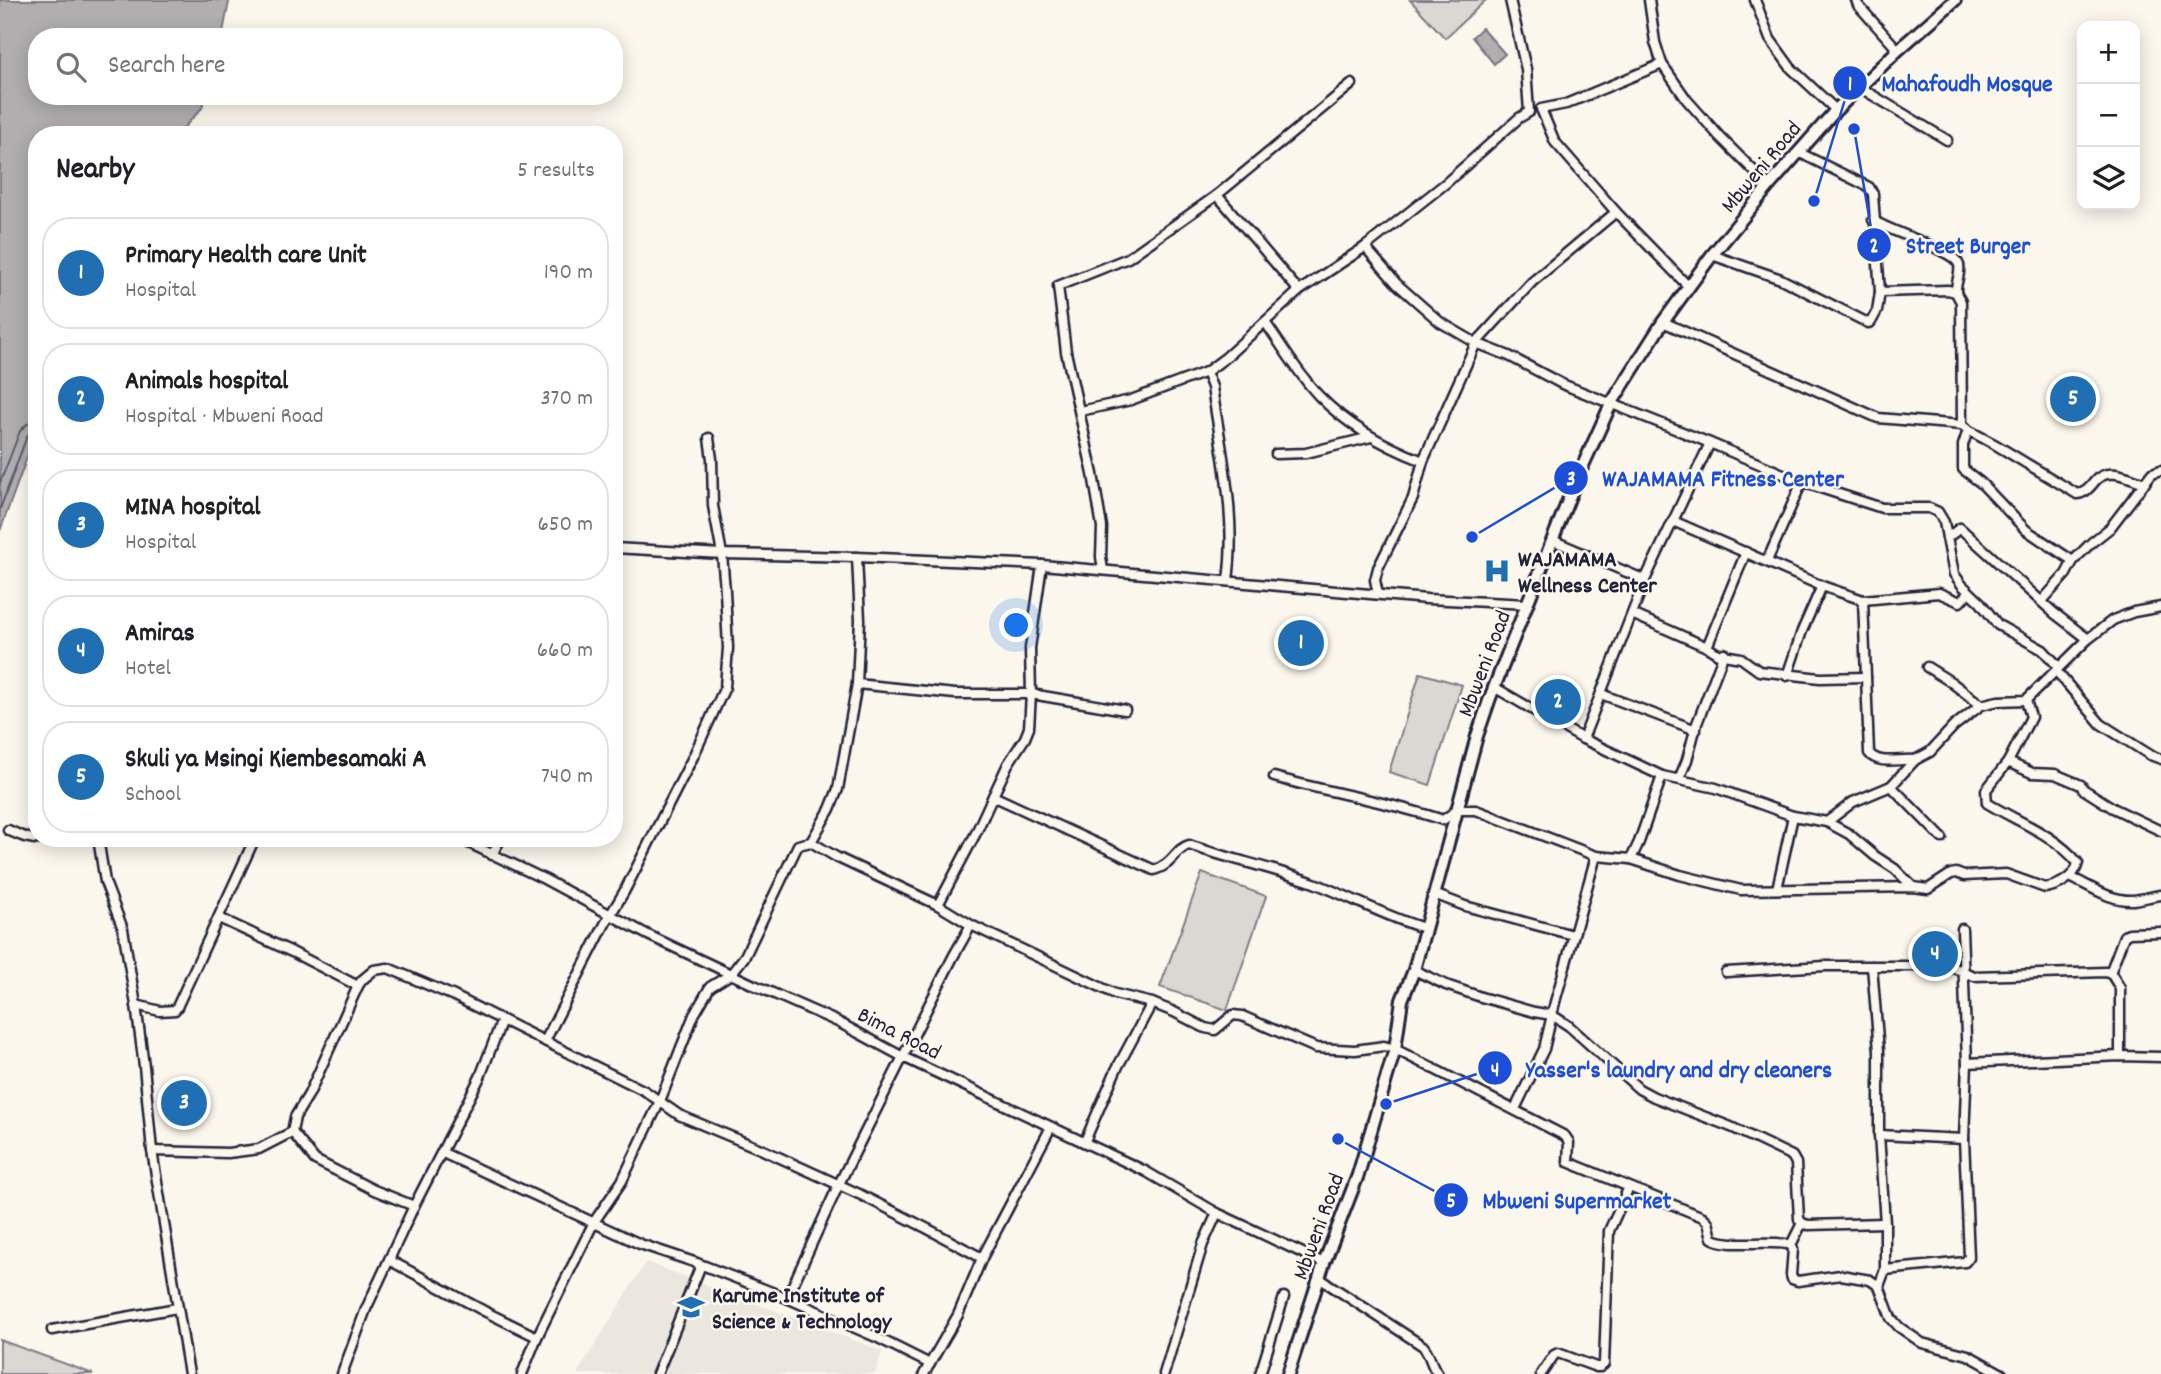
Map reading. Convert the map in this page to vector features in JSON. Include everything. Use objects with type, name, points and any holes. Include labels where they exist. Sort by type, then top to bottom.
[{"type":"street","points":[[1510,0],[1526,69],[1529,112]]},
{"type":"street","points":[[1649,0],[1662,64],[1695,110],[1769,186]]},
{"type":"street","points":[[1755,0],[1770,39],[1791,68],[1836,110]]},
{"type":"street","points":[[1856,0],[1898,50]]},
{"type":"street","name":"Mbweni Road","points":[[1288,1374],[1324,1263],[1358,1175],[1395,1049],[1402,1000],[1414,970],[1477,736],[1575,483],[1611,404],[1688,286],[1769,186],[1836,110],[1955,0]]},
{"type":"street","points":[[1080,411],[1131,400],[1206,372],[1299,291],[1365,247],[1446,183],[1511,124],[1529,112],[1566,104],[1662,64]]},
{"type":"street","points":[[1103,570],[1102,527],[1066,352],[1058,286],[1128,258],[1217,195],[1352,84]]},
{"type":"street","points":[[1859,88],[1947,139]]},
{"type":"street","points":[[1541,109],[1555,142],[1616,212],[1688,286]]},
{"type":"street","points":[[1713,255],[1781,279],[1868,323],[1873,320],[1880,292],[1873,194],[1869,187],[1798,152]]},
{"type":"street","points":[[1217,195],[1299,291]]},
{"type":"street","points":[[1378,594],[1375,580],[1378,568],[1413,498],[1423,461],[1476,343],[1532,282],[1616,212]]},
{"type":"street","points":[[1874,220],[1955,258],[1960,267],[1956,292],[1961,302],[1965,427],[1963,468],[2026,530],[2073,561]]},
{"type":"street","points":[[1365,247],[1397,284],[1440,322],[1476,343],[1509,356],[1562,384],[1802,482],[1882,508],[1929,508],[1938,512],[1944,522],[1954,574],[1998,625],[2043,650],[2057,665],[2057,672],[2101,724],[2161,760]]},
{"type":"street","points":[[1880,292],[1956,292]]},
{"type":"street","points":[[1265,322],[1318,394],[1354,426],[1371,437],[1423,461]]},
{"type":"street","points":[[1663,322],[1878,418],[1965,427],[2077,494],[2085,492],[2100,475],[2105,474],[2120,475],[2145,483]]},
{"type":"street","points":[[1206,372],[1212,387],[1229,509],[1231,557],[1228,580]]},
{"type":"street","points":[[1276,454],[1306,453],[1371,437]]},
{"type":"street","points":[[545,1041],[693,757],[724,687],[728,648],[722,554],[713,506],[709,438]]},
{"type":"street","points":[[1583,739],[1646,580],[1710,443]]},
{"type":"street","points":[[2043,600],[2066,574],[2073,561],[2091,542],[2110,528],[2152,473],[2161,470]]},
{"type":"street","points":[[1767,561],[1802,482]]},
{"type":"street","points":[[1673,521],[1822,586],[1863,600],[1939,593],[1960,602],[1969,592]]},
{"type":"street","points":[[1947,538],[1960,528],[2043,600],[2054,613],[2088,639]]},
{"type":"street","points":[[1552,540],[1646,580]]},
{"type":"street","points":[[623,548],[1042,565],[1481,603],[1528,604]]},
{"type":"street","points":[[1707,647],[1746,552]]},
{"type":"street","points":[[811,842],[838,789],[857,684],[860,620],[857,557]]},
{"type":"street","points":[[938,905],[1008,764],[1025,738],[1031,694],[1030,648],[1042,565]]},
{"type":"street","points":[[1787,676],[1802,631],[1822,586]]},
{"type":"street","points":[[1863,600],[1870,752],[1874,758],[1882,761],[1915,761]]},
{"type":"street","points":[[1827,822],[1853,802],[1891,786],[1915,761],[1930,752],[1954,726],[1981,705],[2026,700],[2088,639],[2113,620],[2134,612],[2161,607]]},
{"type":"street","points":[[1632,614],[1718,654],[1741,658],[1759,671],[1820,678],[1866,677]]},
{"type":"street","points":[[1679,779],[1724,653]]},
{"type":"street","points":[[1927,667],[1981,705]]},
{"type":"street","points":[[857,684],[955,694],[1031,694],[1125,710]]},
{"type":"street","points":[[1494,687],[1583,739],[1661,776],[1716,788],[1793,817],[1827,822],[1849,834],[1895,869],[1913,887]]},
{"type":"street","points":[[1601,694],[1696,730]]},
{"type":"street","points":[[1274,777],[1325,791],[1413,809],[1443,820],[1457,810],[1476,810],[1596,856],[1631,859],[1680,875],[1741,890],[1913,887],[1928,890],[1956,873],[1964,876],[2006,874],[2045,888],[2070,877],[2078,868],[2078,863],[2069,852],[2039,829],[2026,826],[1987,803],[1986,790],[2008,762],[2031,717],[2026,700]]},
{"type":"street","points":[[2008,762],[2032,773],[2055,774],[2068,779],[2113,808],[2161,831]]},
{"type":"street","points":[[1631,859],[1661,776]]},
{"type":"street","points":[[1891,786],[1942,838]]},
{"type":"street","points":[[993,796],[1154,870],[1164,867],[1182,847],[1189,845],[1310,882],[1365,907],[1424,928]]},
{"type":"street","points":[[1777,889],[1793,817]]},
{"type":"street","points":[[8,830],[28,838]]},
{"type":"street","points":[[522,1374],[537,1337],[594,1222],[622,1181],[660,1101],[694,1015],[710,987],[731,974],[745,956],[798,845],[811,842],[938,905],[971,925],[1115,994],[1152,1003],[1205,1028],[1215,1030],[1233,1015],[1242,1016],[1317,1048],[1355,1050],[1384,1046],[1395,1049],[1565,1136],[1569,1142],[1568,1162],[1703,1217],[1708,1222],[1712,1238],[1718,1242],[1757,1241],[1791,1245]]},
{"type":"street","points":[[99,847],[105,882],[123,929],[136,1005],[145,1066],[152,1152],[189,1374]]},
{"type":"street","points":[[136,1005],[160,1011],[175,1010],[251,847]]},
{"type":"street","name":"Bima Road","points":[[476,847],[544,879],[648,935],[838,1022],[904,1057],[1144,1171],[1217,1213],[1324,1263]]},
{"type":"street","points":[[492,855],[496,847]]},
{"type":"street","points":[[1515,1109],[1544,1049],[1596,856]]},
{"type":"street","points":[[2070,877],[2112,897],[2131,900],[2161,895]]},
{"type":"street","points":[[1434,894],[1573,935]]},
{"type":"street","points":[[219,918],[358,986]]},
{"type":"street","points":[[787,1298],[838,1186],[971,925]]},
{"type":"street","points":[[1885,1270],[1965,1262],[1969,1257],[1964,1139],[1967,1063],[1962,929]]},
{"type":"street","points":[[2110,973],[2124,936],[2129,933],[2161,932]]},
{"type":"street","points":[[1872,966],[1879,1051],[1879,1135],[1885,1223],[1885,1270],[1879,1286]]},
{"type":"street","points":[[1726,972],[1942,966],[1974,976],[2096,971],[2110,973],[2120,988],[2120,1056]]},
{"type":"street","points":[[292,1132],[295,1117],[309,1094],[358,986],[374,970],[388,968],[454,996],[631,1083],[679,1115],[705,1128],[763,1150],[910,1219],[982,1258]]},
{"type":"street","points":[[1414,970],[1481,998],[1552,1015],[1569,1026],[1639,1088],[1654,1097],[1731,1127],[1792,1156],[1796,1163],[1799,1219],[1802,1223],[1885,1223]]},
{"type":"street","points":[[1084,1142],[1116,1070],[1152,1003]]},
{"type":"street","points":[[342,1374],[366,1309],[414,1206],[480,1077],[502,1020]]},
{"type":"street","points":[[1967,1063],[2120,1056],[2161,1058]]},
{"type":"street","points":[[924,1374],[958,1315],[982,1258],[1051,1127]]},
{"type":"street","points":[[152,1152],[228,1153],[259,1149],[292,1132]]},
{"type":"street","points":[[292,1132],[315,1160],[414,1206]]},
{"type":"street","points":[[1879,1135],[1964,1139]]},
{"type":"street","points":[[443,1153],[640,1244],[787,1298],[930,1364]]},
{"type":"street","points":[[1541,1374],[1558,1353],[1596,1367],[1604,1364],[1609,1231],[1629,1187]]},
{"type":"street","points":[[1164,1374],[1203,1244],[1217,1213]]},
{"type":"street","points":[[1802,1223],[1791,1245],[1793,1279],[1798,1281],[1841,1275],[1870,1280],[1879,1286],[1891,1318],[1899,1327],[1922,1343],[1968,1355],[2001,1374]]},
{"type":"street","points":[[389,1260],[537,1337]]},
{"type":"street","points":[[657,1374],[701,1265]]},
{"type":"street","points":[[1319,1278],[1423,1346],[1430,1354],[1432,1367],[1438,1374]]},
{"type":"street","points":[[1260,1374],[1284,1297]]},
{"type":"street","points":[[52,1330],[177,1308]]},
{"type":"shaded area","points":[[1410,0],[1486,0],[1445,38]]},
{"type":"shaded area","points":[[1420,673],[1462,685],[1430,785],[1389,772]]},
{"type":"shaded area","points":[[1202,873],[1266,896],[1227,1010],[1160,987]]},
{"type":"shaded area","name":"Karume Institute of Science & Technology","points":[[646,1262],[882,1351],[875,1374],[577,1374]]},
{"type":"shaded area","points":[[0,1340],[93,1374],[0,1374]]},
{"type":"water","points":[[0,0],[228,0],[224,28],[28,28],[28,105],[203,105],[185,126],[28,126],[28,455],[0,531]]},
{"type":"water","points":[[1482,28],[1505,54],[1494,64],[1472,37]]},
{"type":"place","name":"Street Burger","points":[[1854,129]]},
{"type":"place","name":"Mahafoudh Mosque","points":[[1814,201]]},
{"type":"place","name":"Skuli ya Msingi Kiembesamaki A","points":[[2073,399]]},
{"type":"place","name":"WAJAMAMA Fitness Center","points":[[1472,537]]},
{"type":"place","name":"WAJAMAMA Wellness Center","points":[[1497,571]]},
{"type":"place","name":"Primary Health care Unit","points":[[1301,643]]},
{"type":"place","name":"Animals hospital","points":[[1558,702]]},
{"type":"place","name":"Amiras","points":[[1935,954]]},
{"type":"place","name":"MINA hospital","points":[[184,1103]]},
{"type":"place","name":"Yasser's laundry and dry cleaners","points":[[1386,1104]]},
{"type":"place","name":"Mbweni Supermarket","points":[[1338,1139]]},
{"type":"place","name":"Karume Institute of Science & Technology","points":[[691,1307]]}]
